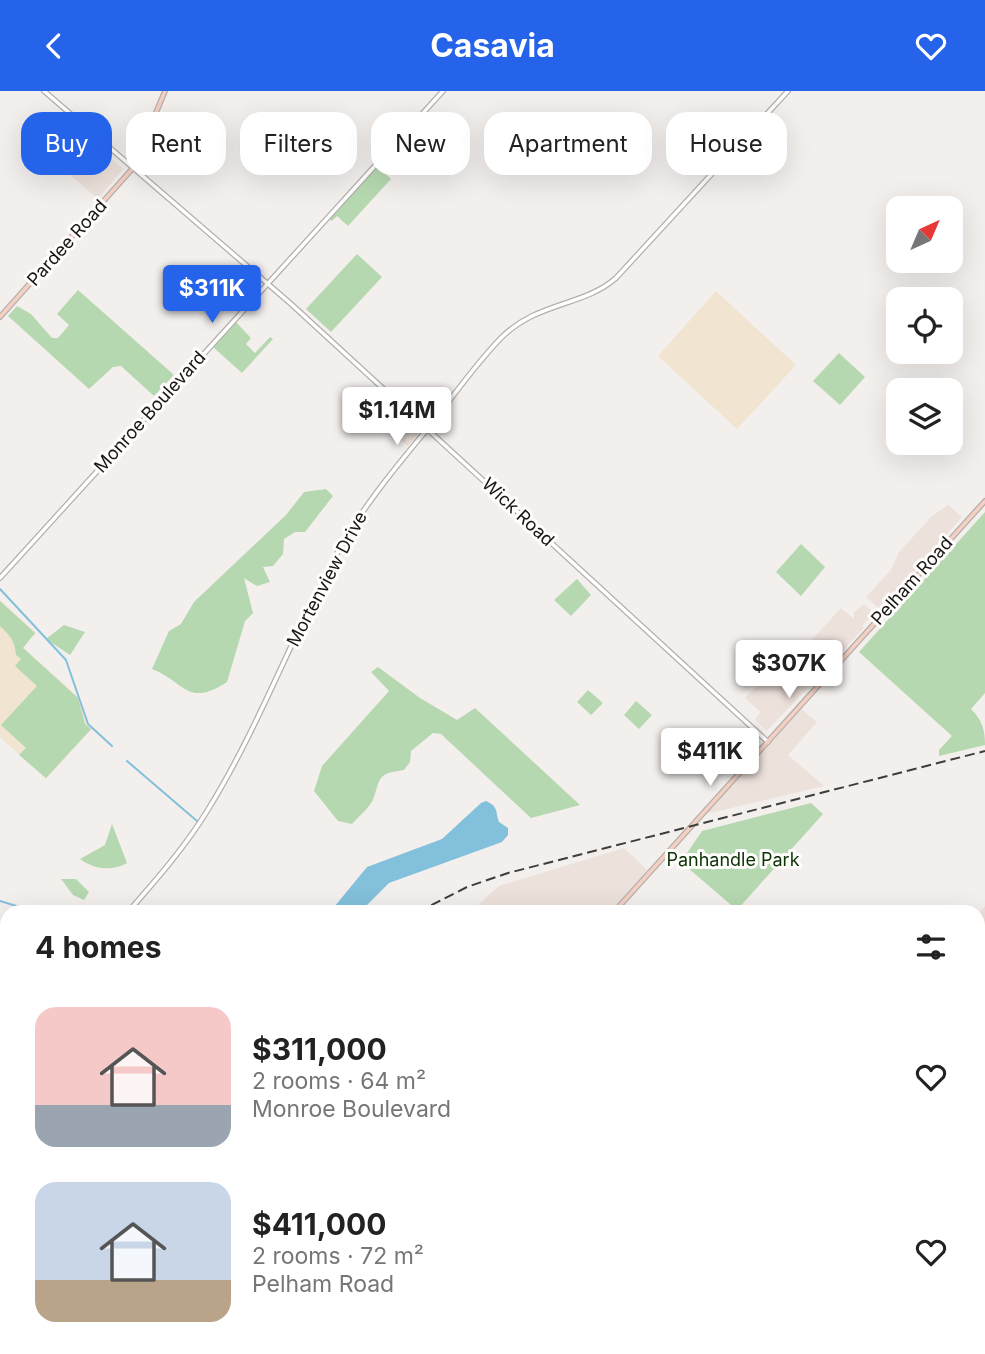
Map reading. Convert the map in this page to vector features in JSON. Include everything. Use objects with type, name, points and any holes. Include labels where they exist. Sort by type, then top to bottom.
[{"type":"main road","name":"Pardee Road","points":[[156,112],[165,91]]},
{"type":"main road","name":"Pardee Road","points":[[0,317],[127,175]]},
{"type":"main road","name":"Pelham Road","points":[[620,905],[985,501]]},
{"type":"street","name":"Wick Road","points":[[44,91],[126,162]]},
{"type":"street","name":"Monroe Boulevard","points":[[0,578],[443,91]]},
{"type":"street","name":"Mortenview Drive","points":[[134,905],[175,856],[207,811],[339,551],[373,497],[427,429],[509,330],[536,312],[599,290],[616,278],[788,91]]},
{"type":"street","name":"Wick Road","points":[[141,175],[267,282],[768,742]]},
{"type":"shaded area","points":[[112,160],[123,169],[98,199],[70,175],[112,175]]},
{"type":"shaded area","points":[[716,291],[796,365],[737,429],[658,356]]},
{"type":"shaded area","points":[[396,403],[422,428],[408,446],[377,419],[389,405]]},
{"type":"shaded area","points":[[948,505],[962,517],[881,610],[866,597],[891,570],[899,552],[932,516]]},
{"type":"shaded area","points":[[0,600],[36,633],[23,647],[79,698],[86,723],[92,729],[46,779],[0,737]]},
{"type":"shaded area","points":[[864,604],[874,613],[862,626],[864,628],[767,731],[755,720],[760,712],[745,698],[766,676],[773,682],[841,608],[854,619],[854,612]]},
{"type":"shaded area","points":[[799,707],[817,722],[788,755],[824,786],[702,815]]},
{"type":"shaded area","points":[[624,848],[647,870],[620,905],[479,905],[499,886]]},
{"type":"green space","points":[[371,173],[371,175],[387,175],[391,179],[348,226],[337,216],[332,221],[329,218]]},
{"type":"green space","points":[[357,254],[382,277],[331,332],[306,309]]},
{"type":"green space","points":[[78,290],[174,375],[154,396],[121,366],[113,367],[89,389],[8,316],[17,306],[31,314],[52,338],[58,338],[69,325],[57,314]]},
{"type":"green space","points":[[235,321],[251,338],[246,344],[255,353],[270,337],[273,339],[242,373],[213,347]]},
{"type":"green space","points":[[839,353],[865,377],[840,405],[813,381]]},
{"type":"green space","points":[[326,489],[333,496],[305,532],[295,532],[284,539],[283,554],[273,566],[263,567],[270,582],[257,586],[244,578],[253,613],[245,621],[227,682],[203,693],[194,693],[152,669],[169,631],[181,624],[194,602],[286,515],[304,492]]},
{"type":"green space","points":[[985,512],[985,693],[971,709],[982,725],[985,745],[939,756],[939,750],[952,736],[859,652]]},
{"type":"green space","points":[[801,544],[825,567],[801,596],[776,572]]},
{"type":"green space","points":[[577,579],[591,595],[571,616],[554,600]]},
{"type":"green space","points":[[0,601],[35,633],[23,648],[78,698],[85,724],[91,729],[46,778],[19,755],[26,748],[1,725],[37,686],[15,666],[21,659],[16,655],[11,638],[0,626]]},
{"type":"green space","points":[[64,625],[85,632],[70,655],[46,639]]},
{"type":"green space","points":[[378,667],[420,698],[457,720],[475,708],[580,805],[531,818],[441,734],[433,733],[411,751],[410,762],[404,770],[382,777],[370,804],[352,824],[338,821],[314,791],[322,766],[389,691],[371,672]]},
{"type":"green space","points":[[588,690],[603,703],[591,715],[577,702]]},
{"type":"green space","points":[[636,701],[652,715],[639,729],[624,715]]},
{"type":"green space","name":"Panhandle Park","points":[[811,803],[823,814],[741,905],[731,905],[681,862],[702,831]]},
{"type":"green space","points":[[112,824],[127,863],[115,868],[103,868],[80,859],[105,845]]},
{"type":"green space","points":[[61,879],[76,879],[89,892],[84,900],[73,895]]},
{"type":"water","points":[[486,801],[495,807],[499,822],[508,828],[508,835],[502,842],[389,883],[367,905],[336,905],[367,867],[442,839]]},
{"type":"waterway","points":[[0,589],[66,660],[88,724],[112,746]]},
{"type":"waterway","points":[[127,761],[197,821]]},
{"type":"waterway","points":[[0,901],[13,905]]},
{"type":"railway","points":[[432,905],[467,887],[508,873],[985,751]]}]
